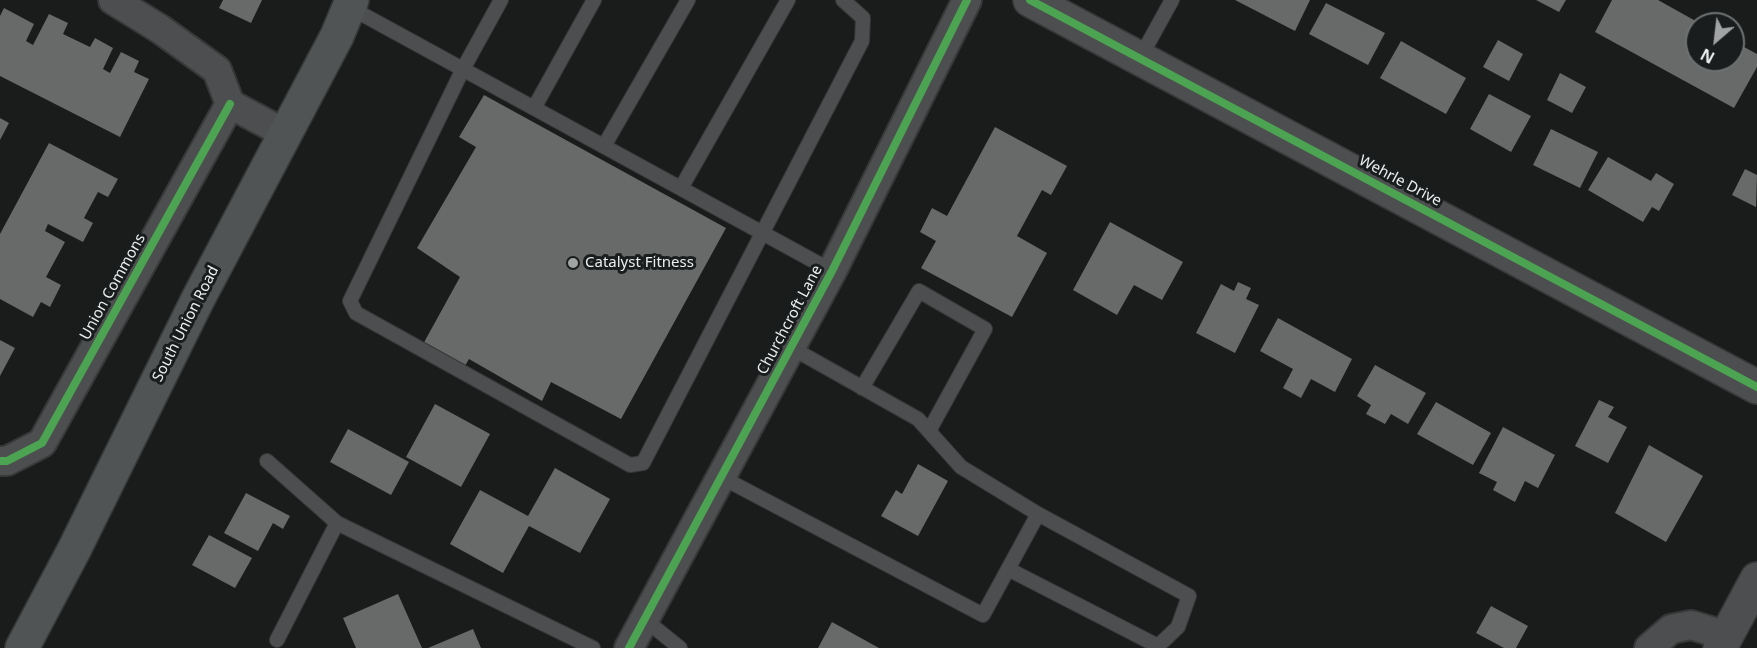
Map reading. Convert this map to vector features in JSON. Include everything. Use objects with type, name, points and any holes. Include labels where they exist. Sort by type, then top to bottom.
[{"type":"main road","name":"South Union Road","points":[[22,648],[74,550],[198,299],[286,134],[350,4]]},
{"type":"street","points":[[113,0],[159,28],[217,70],[230,104],[286,134]]},
{"type":"street","name":"Churchcroft Lane","points":[[628,648],[832,271],[967,0]]},
{"type":"street","name":"Wehrle Drive","points":[[1052,5],[1140,58],[1757,387]]},
{"type":"street","name":"Union Commons","points":[[0,461],[8,461],[42,442],[230,104]]},
{"type":"street","points":[[1649,648],[1671,629],[1690,625],[1724,642],[1757,579]]},
{"type":"lane","points":[[501,0],[463,69],[350,301],[356,313],[630,465],[643,463],[862,41],[863,18],[843,0]]},
{"type":"lane","points":[[534,108],[594,0]]},
{"type":"lane","points":[[604,146],[688,0]]},
{"type":"lane","points":[[681,188],[788,0]]},
{"type":"lane","points":[[1140,58],[1172,0]]},
{"type":"lane","points":[[350,4],[463,69],[832,271]]},
{"type":"lane","points":[[862,388],[918,291],[985,329],[929,431]]},
{"type":"lane","points":[[790,347],[918,419],[961,467],[1038,514],[1189,596],[1178,627],[1158,646],[1008,569]]},
{"type":"lane","points":[[267,461],[337,523],[593,648]]},
{"type":"lane","points":[[721,477],[983,615],[1038,514]]},
{"type":"lane","points":[[277,640],[337,523]]},
{"type":"lane","points":[[644,619],[680,648]]},
{"type":"building","points":[[223,0],[262,0],[251,23],[219,8]]},
{"type":"building","points":[[1235,0],[1310,0],[1295,31]]},
{"type":"building","points":[[1536,0],[1566,0],[1559,12]]},
{"type":"building","points":[[1612,0],[1658,0],[1685,15],[1685,72],[1745,72],[1745,48],[1757,54],[1757,67],[1734,108],[1595,32]]},
{"type":"building","points":[[1326,3],[1385,33],[1368,65],[1309,34]]},
{"type":"building","points":[[4,8],[34,24],[26,41],[33,45],[49,14],[68,23],[63,34],[90,47],[95,38],[113,48],[103,69],[110,73],[121,52],[139,61],[134,72],[149,79],[120,137],[0,76],[0,16]]},
{"type":"building","points":[[1498,40],[1523,54],[1509,81],[1483,67]]},
{"type":"building","points":[[1401,41],[1466,78],[1446,114],[1380,78]]},
{"type":"building","points":[[1560,73],[1586,87],[1572,113],[1547,100]]},
{"type":"building","points":[[1489,94],[1531,116],[1511,152],[1470,129]]},
{"type":"building","name":"Catalyst Fitness","points":[[484,95],[726,228],[621,419],[551,382],[542,401],[469,359],[462,371],[422,346],[460,277],[417,248],[476,147],[459,137]]},
{"type":"building","points":[[0,118],[9,123],[0,140]]},
{"type":"building","points":[[995,127],[1067,166],[1051,195],[1042,190],[1017,236],[1047,253],[1012,317],[921,268],[936,241],[920,232],[932,208],[947,216]]},
{"type":"building","points":[[1551,129],[1598,152],[1580,188],[1533,165]]},
{"type":"building","points":[[49,143],[118,179],[108,197],[98,192],[84,218],[93,223],[83,242],[48,224],[45,231],[65,242],[46,277],[61,285],[50,307],[41,302],[33,317],[0,299],[0,234]]},
{"type":"building","points":[[1608,157],[1651,181],[1656,173],[1674,184],[1659,211],[1652,207],[1643,222],[1588,190]]},
{"type":"building","points":[[1745,169],[1757,175],[1756,207],[1732,195]]},
{"type":"building","points":[[1110,222],[1183,262],[1162,300],[1134,285],[1117,315],[1073,290]]},
{"type":"building","points":[[1238,282],[1251,288],[1246,299],[1259,305],[1235,353],[1196,333],[1221,284],[1234,291]]},
{"type":"building","points":[[1278,318],[1352,359],[1335,392],[1311,379],[1301,398],[1283,388],[1293,369],[1260,351]]},
{"type":"building","points":[[0,340],[15,348],[0,376]]},
{"type":"building","points":[[1375,365],[1426,393],[1408,424],[1391,414],[1385,424],[1366,414],[1371,405],[1357,396]]},
{"type":"building","points":[[1599,400],[1614,407],[1608,417],[1627,427],[1608,463],[1575,446]]},
{"type":"building","points":[[1436,402],[1491,433],[1473,465],[1417,434]]},
{"type":"building","points":[[435,404],[490,434],[461,487],[406,457]]},
{"type":"building","points":[[1503,427],[1555,455],[1538,488],[1525,481],[1515,502],[1493,490],[1497,482],[1479,473]]},
{"type":"building","points":[[348,429],[409,462],[391,495],[330,462]]},
{"type":"building","points":[[1649,445],[1703,476],[1666,542],[1615,513]]},
{"type":"building","points":[[918,464],[948,481],[918,536],[881,516],[896,490],[902,494]]},
{"type":"building","points":[[555,468],[610,499],[580,553],[529,526],[503,573],[450,544],[480,490],[528,516]]},
{"type":"building","points":[[246,493],[290,516],[283,529],[273,523],[258,551],[224,533]]},
{"type":"building","points":[[209,535],[252,558],[235,588],[192,565]]},
{"type":"building","points":[[398,594],[422,648],[356,648],[343,618]]},
{"type":"building","points":[[1491,606],[1528,626],[1516,648],[1504,648],[1476,633]]},
{"type":"building","points":[[832,622],[879,648],[818,648]]},
{"type":"building","points":[[473,629],[481,648],[428,648]]},
{"type":"cycle path","points":[[629,648],[832,271],[967,0]]},
{"type":"cycle path","points":[[1030,0],[1757,387]]},
{"type":"cycle path","points":[[0,461],[7,461],[42,443],[230,104]]},
{"type":"place","name":"Catalyst Fitness","points":[[573,263]]}]
